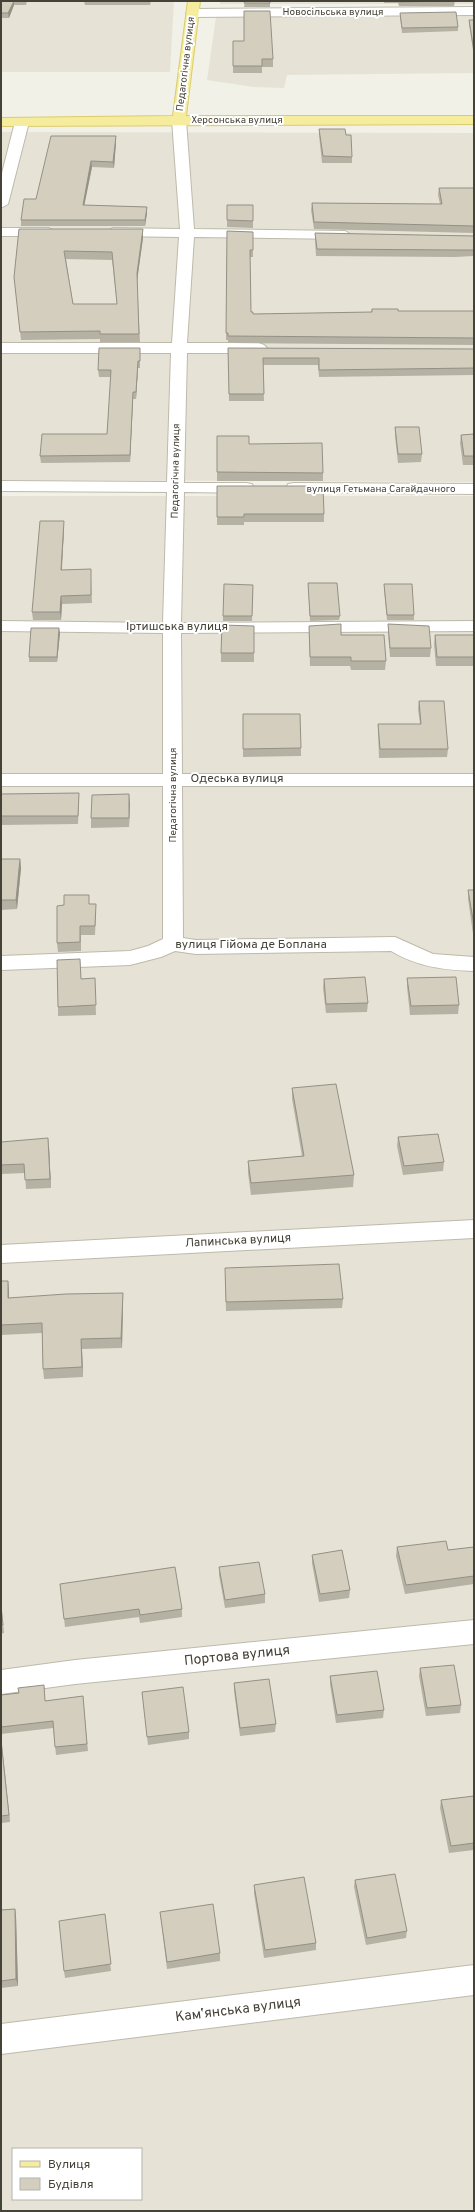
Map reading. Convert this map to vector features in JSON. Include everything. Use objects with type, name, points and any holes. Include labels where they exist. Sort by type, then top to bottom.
[{"type":"main road","name":"Педагогічна вулиця","points":[[179,120],[193,7]]},
{"type":"main road","name":"Херсонська вулиця","points":[[1,122],[179,120],[474,120]]},
{"type":"street","name":"Новосільська вулиця","points":[[193,7],[474,11]]},
{"type":"street","name":"Педагогічна вулиця","points":[[173,943],[174,778],[172,628],[179,348],[187,232],[179,120]]},
{"type":"street","points":[[1,204],[22,122]]},
{"type":"street","points":[[1,232],[63,232]]},
{"type":"street","points":[[102,232],[362,235]]},
{"type":"street","points":[[1,348],[274,348]]},
{"type":"street","name":"вулиця Гетьмана Сагайдачного","points":[[1,486],[474,489]]},
{"type":"street","name":"Іртишська вулиця","points":[[1,626],[172,628],[474,626]]},
{"type":"street","name":"Одеська вулиця","points":[[1,780],[174,778],[474,780]]},
{"type":"street","name":"вулиця Гійома де Боплана","points":[[1,963],[130,958],[154,952],[173,943],[196,947],[395,944],[416,957],[441,963],[474,964]]},
{"type":"street","name":"Лапинська вулиця","points":[[1,1254],[474,1229]]},
{"type":"street","name":"Портова вулиця","points":[[1,1682],[75,1672],[474,1632]]},
{"type":"street","name":"Камʼянська вулиця","points":[[1,2039],[474,1980]]},
{"type":"shaded area","points":[[1,1],[174,1],[170,72],[1,72]]},
{"type":"shaded area","points":[[220,1],[474,1],[474,4],[220,4]]},
{"type":"shaded area","points":[[474,16],[474,73],[287,75],[284,88],[254,87],[207,80],[216,17]]},
{"type":"shaded area","points":[[1,132],[474,133],[474,482],[1,480]]},
{"type":"shaded area","points":[[1,496],[474,496],[474,2211],[1,2211]]},
{"type":"building","points":[[1,1],[14,1],[8,13],[1,13]]},
{"type":"building","points":[[245,1],[270,1],[270,3],[244,3]]},
{"type":"building","points":[[399,1],[455,1],[399,2]]},
{"type":"building","points":[[244,11],[270,11],[273,59],[262,59],[262,66],[233,66],[233,41],[244,41]]},
{"type":"building","points":[[456,12],[458,27],[402,28],[400,13]]},
{"type":"building","points":[[469,20],[474,20],[474,51]]},
{"type":"building","points":[[319,129],[345,129],[346,135],[351,135],[352,157],[323,156]]},
{"type":"building","points":[[51,136],[116,136],[113,162],[91,161],[83,205],[147,207],[145,220],[21,220],[24,199],[36,199]]},
{"type":"building","points":[[439,188],[474,188],[474,226],[314,222],[312,203],[442,204]]},
{"type":"building","points":[[227,205],[253,205],[253,221],[227,220]]},
{"type":"building","points":[[19,229],[143,229],[137,273],[139,334],[100,334],[100,331],[20,332],[14,277]],"holes":[[[64,251],[112,252],[117,304],[73,304]]]},
{"type":"building","points":[[227,231],[253,232],[253,250],[250,250],[251,312],[253,312],[253,314],[372,312],[372,309],[398,309],[398,311],[474,311],[474,338],[228,336],[228,333],[226,333]]},
{"type":"building","points":[[315,233],[474,236],[474,250],[317,249]]},
{"type":"building","points":[[99,348],[140,348],[136,392],[133,392],[130,455],[40,456],[42,434],[107,434],[111,370],[98,370]]},
{"type":"building","points":[[228,348],[474,349],[474,368],[319,370],[319,358],[263,358],[264,394],[229,394]]},
{"type":"building","points":[[395,427],[419,427],[422,454],[398,454]]},
{"type":"building","points":[[474,434],[474,456],[464,456],[461,435]]},
{"type":"building","points":[[217,436],[249,436],[249,444],[322,443],[323,473],[217,472]]},
{"type":"building","points":[[217,486],[323,486],[324,514],[244,514],[244,517],[217,517]]},
{"type":"building","points":[[40,521],[64,521],[61,570],[91,569],[91,595],[61,596],[60,612],[32,612]]},
{"type":"building","points":[[308,583],[337,583],[340,616],[310,616]]},
{"type":"building","points":[[224,584],[253,585],[252,616],[223,616]]},
{"type":"building","points":[[384,584],[412,584],[414,615],[387,615]]},
{"type":"building","points":[[341,624],[341,635],[384,635],[386,661],[351,661],[351,657],[310,657],[309,626]]},
{"type":"building","points":[[388,624],[429,626],[431,648],[390,648]]},
{"type":"building","points":[[222,625],[254,626],[254,653],[221,653]]},
{"type":"building","points":[[31,628],[59,628],[57,657],[29,657]]},
{"type":"building","points":[[435,635],[474,635],[474,657],[437,657]]},
{"type":"building","points":[[419,701],[444,701],[448,749],[380,749],[378,724],[421,724]]},
{"type":"building","points":[[243,714],[300,714],[301,748],[243,749]]},
{"type":"building","points":[[79,793],[78,816],[1,816],[1,794]]},
{"type":"building","points":[[129,794],[129,818],[91,818],[92,795]]},
{"type":"building","points":[[1,859],[20,859],[16,900],[1,900]]},
{"type":"building","points":[[468,890],[474,890],[474,925]]},
{"type":"building","points":[[64,895],[89,895],[89,904],[96,904],[95,926],[80,926],[80,942],[57,943],[57,906],[64,905]]},
{"type":"building","points":[[80,959],[81,979],[95,978],[96,1005],[58,1007],[57,960]]},
{"type":"building","points":[[365,977],[368,1003],[326,1004],[324,979]]},
{"type":"building","points":[[456,977],[459,1005],[411,1006],[407,978]]},
{"type":"building","points":[[336,1084],[354,1175],[251,1183],[248,1161],[304,1156],[292,1088]]},
{"type":"building","points":[[438,1134],[444,1162],[404,1166],[398,1137]]},
{"type":"building","points":[[48,1138],[50,1179],[25,1180],[24,1164],[1,1165],[1,1142]]},
{"type":"building","points":[[339,1264],[343,1299],[226,1302],[225,1268]]},
{"type":"building","points":[[1,1281],[8,1281],[8,1298],[66,1294],[123,1293],[121,1338],[81,1339],[82,1367],[43,1369],[42,1323],[1,1325]]},
{"type":"building","points":[[446,1541],[448,1550],[474,1547],[474,1576],[406,1585],[397,1547]]},
{"type":"building","points":[[342,1550],[350,1590],[320,1594],[312,1555]]},
{"type":"building","points":[[259,1562],[265,1594],[225,1600],[219,1567]]},
{"type":"building","points":[[175,1567],[182,1609],[140,1615],[139,1609],[64,1619],[60,1584]]},
{"type":"building","points":[[1,1606],[3,1625],[1,1625]]},
{"type":"building","points":[[454,1665],[461,1705],[427,1708],[420,1668]]},
{"type":"building","points":[[377,1671],[384,1710],[337,1715],[330,1676]]},
{"type":"building","points":[[269,1679],[276,1724],[240,1728],[234,1683]]},
{"type":"building","points":[[44,1685],[45,1701],[83,1696],[87,1744],[55,1747],[53,1721],[1,1727],[1,1695],[19,1693],[18,1688]]},
{"type":"building","points":[[183,1687],[189,1732],[147,1737],[142,1692]]},
{"type":"building","points":[[1,1740],[9,1815],[1,1816]]},
{"type":"building","points":[[474,1796],[474,1843],[451,1846],[441,1800]]},
{"type":"building","points":[[395,1874],[407,1931],[367,1938],[355,1880]]},
{"type":"building","points":[[304,1877],[316,1943],[265,1950],[254,1885]]},
{"type":"building","points":[[213,1904],[220,1953],[167,1962],[160,1912]]},
{"type":"building","points":[[15,1909],[16,1979],[1,1981],[1,1910]]},
{"type":"building","points":[[105,1914],[111,1964],[64,1971],[59,1921]]}]
